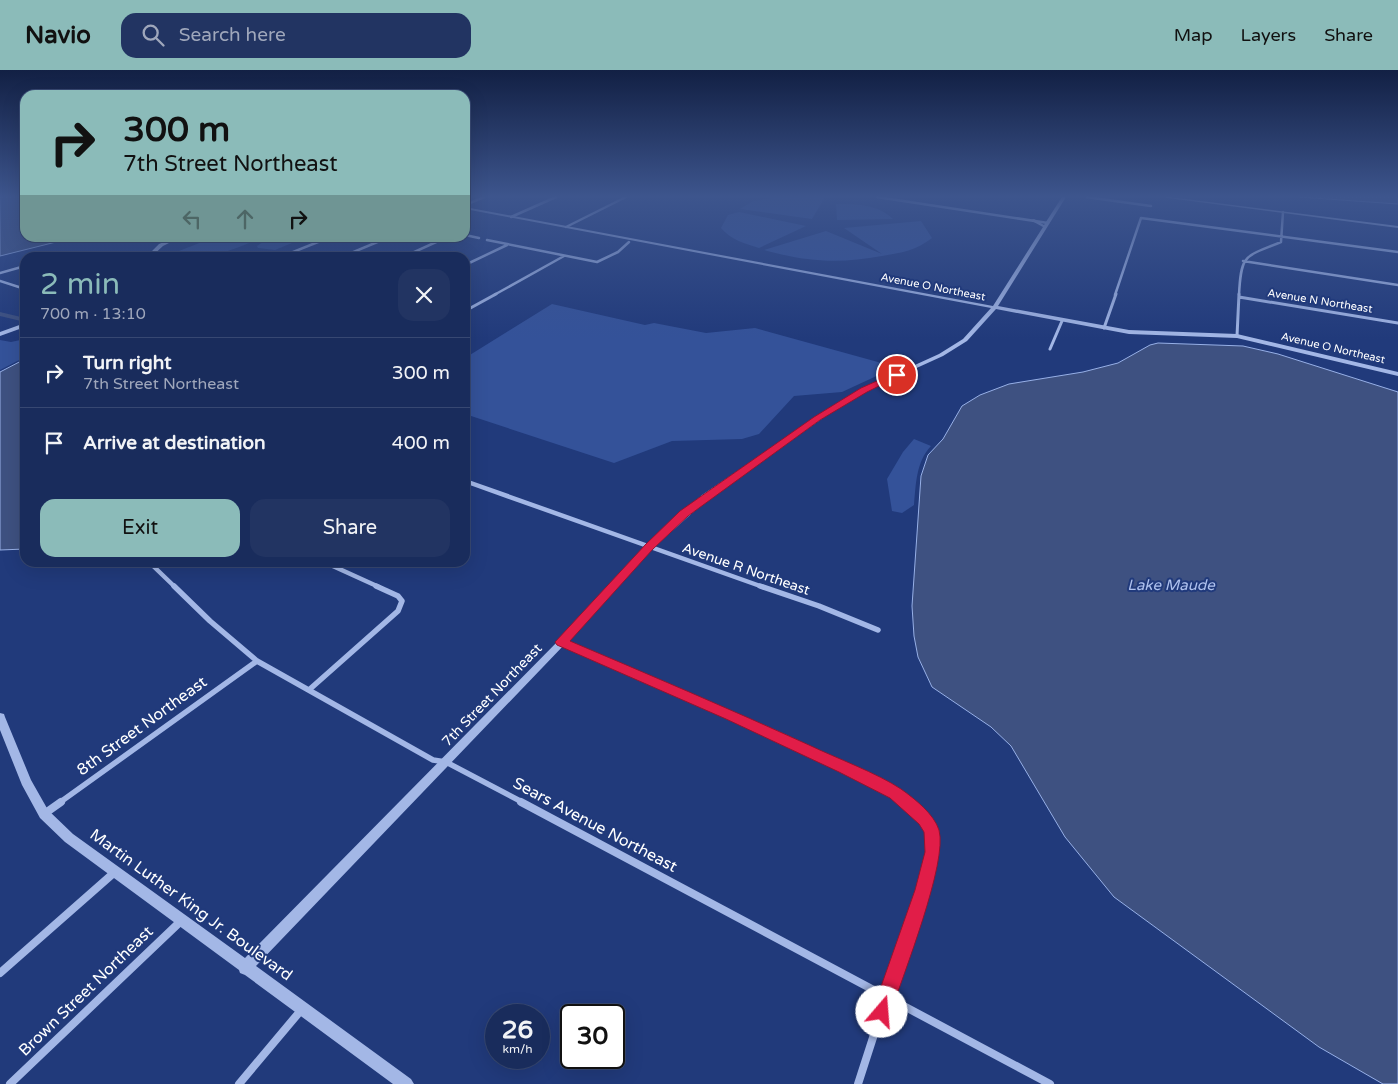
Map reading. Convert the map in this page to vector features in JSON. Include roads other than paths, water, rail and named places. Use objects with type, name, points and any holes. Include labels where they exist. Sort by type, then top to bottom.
[{"type":"street","points":[[293,252],[312,244]]},
{"type":"street","points":[[353,252],[372,244]]},
{"type":"street","points":[[414,252],[431,244]]},
{"type":"street","points":[[470,262],[506,244]]},
{"type":"street","points":[[509,244],[597,262],[615,253],[626,244]]},
{"type":"street","name":"Avenue O Northeast","points":[[648,244],[1104,328],[1142,332],[1202,333],[1237,336],[1398,374]]},
{"type":"street","name":"7th Street Northeast","points":[[245,968],[297,911],[446,762],[562,642],[649,547],[705,497],[817,419],[864,390],[957,346],[972,333],[994,308],[1033,244]]},
{"type":"street","points":[[1104,328],[1132,244]]},
{"type":"street","points":[[1237,336],[1240,268],[1243,261],[1248,256],[1277,244]]},
{"type":"street","points":[[1342,244],[1398,252]]},
{"type":"street","points":[[470,308],[564,256]]},
{"type":"street","points":[[1243,261],[1398,285]]},
{"type":"street","points":[[0,273],[20,267]]},
{"type":"street","points":[[0,281],[20,287]]},
{"type":"street","name":"Avenue N Northeast","points":[[1239,297],[1398,323]]},
{"type":"street","points":[[1050,349],[1062,321]]},
{"type":"street","points":[[0,334],[20,327]]},
{"type":"street","name":"Avenue R Northeast","points":[[470,483],[819,606],[878,630]]},
{"type":"street","name":"Sears Avenue Northeast","points":[[154,567],[210,621],[257,661],[310,689],[433,760],[446,762],[1050,1084]]},
{"type":"street","points":[[310,689],[398,611],[402,601],[398,596],[335,567]]},
{"type":"street","points":[[562,642],[731,715],[896,794],[915,809],[931,831],[933,852],[923,890],[858,1084]]},
{"type":"street","name":"8th Street Northeast","points":[[44,814],[257,661]]},
{"type":"street","name":"Martin Luther King Jr. Boulevard","points":[[0,716],[26,782],[44,814],[69,838],[117,871],[245,968],[406,1084]]},
{"type":"street","points":[[0,973],[117,871]]},
{"type":"street","name":"Brown Street Northeast","points":[[10,1084],[182,919]]},
{"type":"street","points":[[240,1084],[303,1009]]},
{"type":"water","points":[[0,244],[47,244],[0,256]]},
{"type":"water","name":"Lake Maude","points":[[1158,343],[1243,346],[1278,354],[1398,392],[1398,1084],[1383,1084],[1319,1047],[1114,897],[1065,837],[1011,746],[991,727],[932,687],[918,657],[914,636],[912,606],[921,476],[928,455],[943,439],[962,406],[980,395],[1009,384],[1083,372],[1118,363],[1150,345]]},
{"type":"water","points":[[20,362],[20,549],[0,550],[0,372]]},
{"type":"waterway","points":[[0,314],[20,319]]}]
